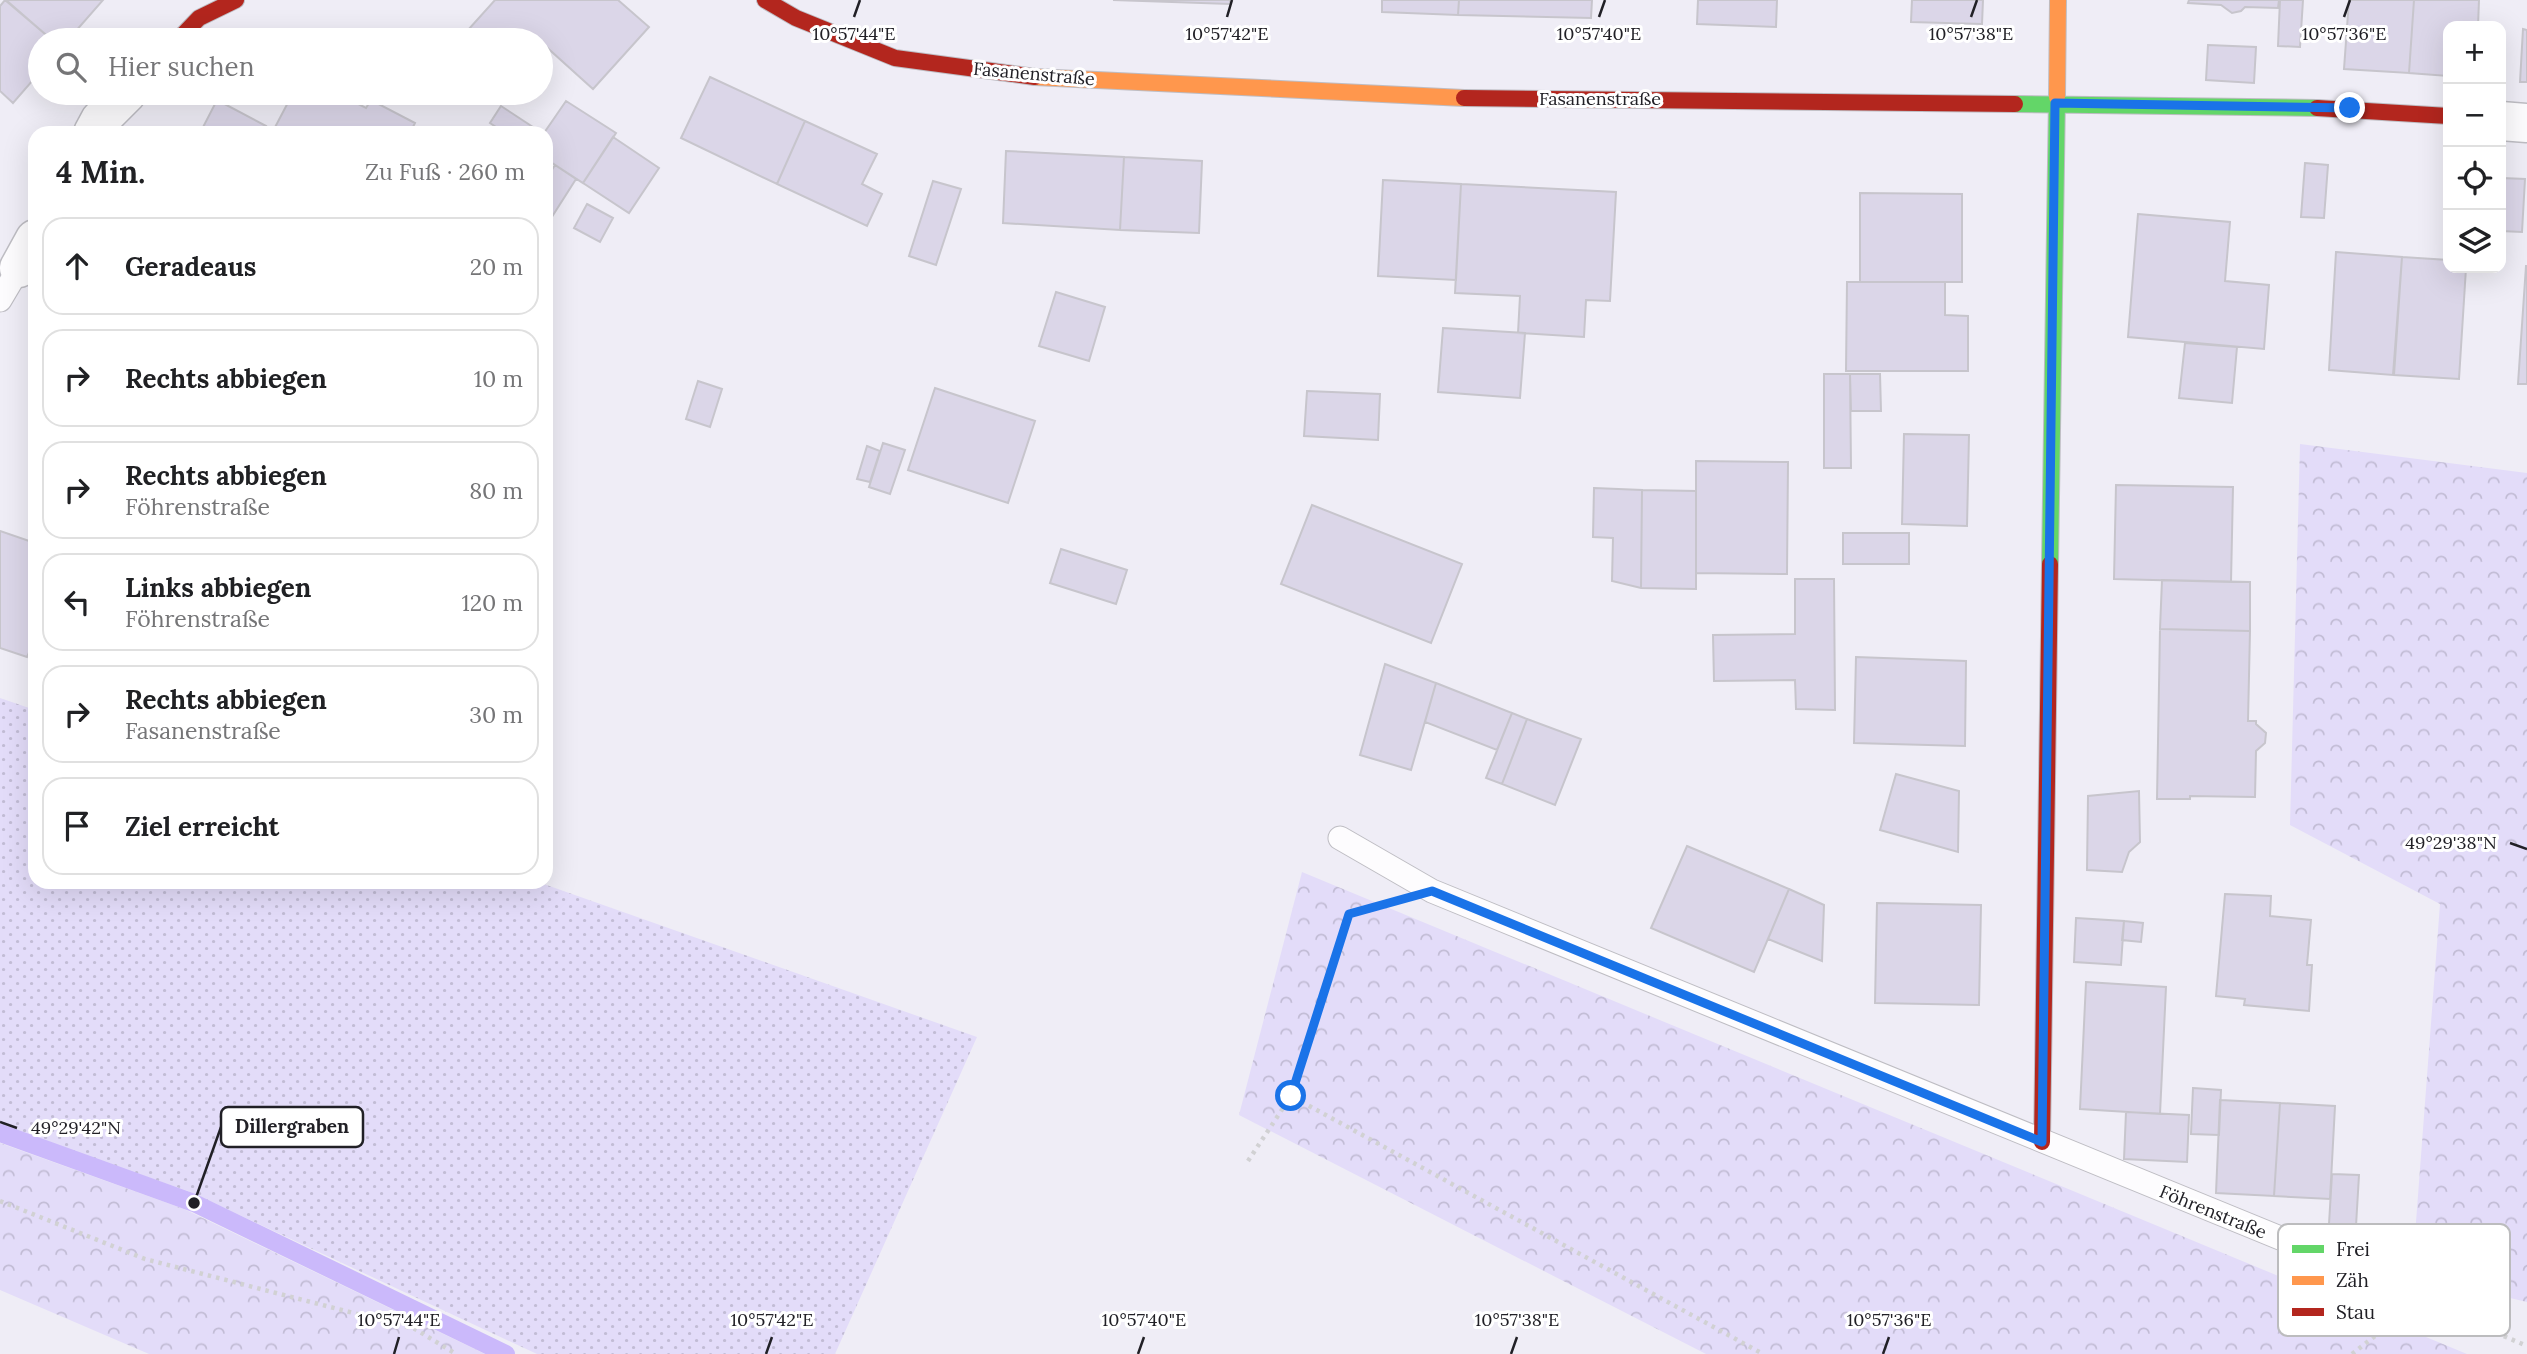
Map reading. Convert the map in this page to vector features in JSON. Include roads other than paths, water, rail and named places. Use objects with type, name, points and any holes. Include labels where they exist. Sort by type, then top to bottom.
[{"type":"street","points":[[190,28],[200,18],[236,0]]},
{"type":"street","name":"Fasanenstraße","points":[[765,0],[796,18],[895,58],[1019,76],[1426,98],[2350,108],[2443,116]]},
{"type":"street","points":[[2042,1142],[2058,0]]},
{"type":"street","points":[[97,126],[115,105]]},
{"type":"street","points":[[2506,121],[2527,123]]},
{"type":"lane","name":"Föhrenstraße","points":[[1340,838],[1432,891],[2278,1238]]},
{"type":"waterway","points":[[0,1133],[194,1203],[506,1354]]},
{"type":"place","name":"Dillergraben","points":[[194,1203]]}]
